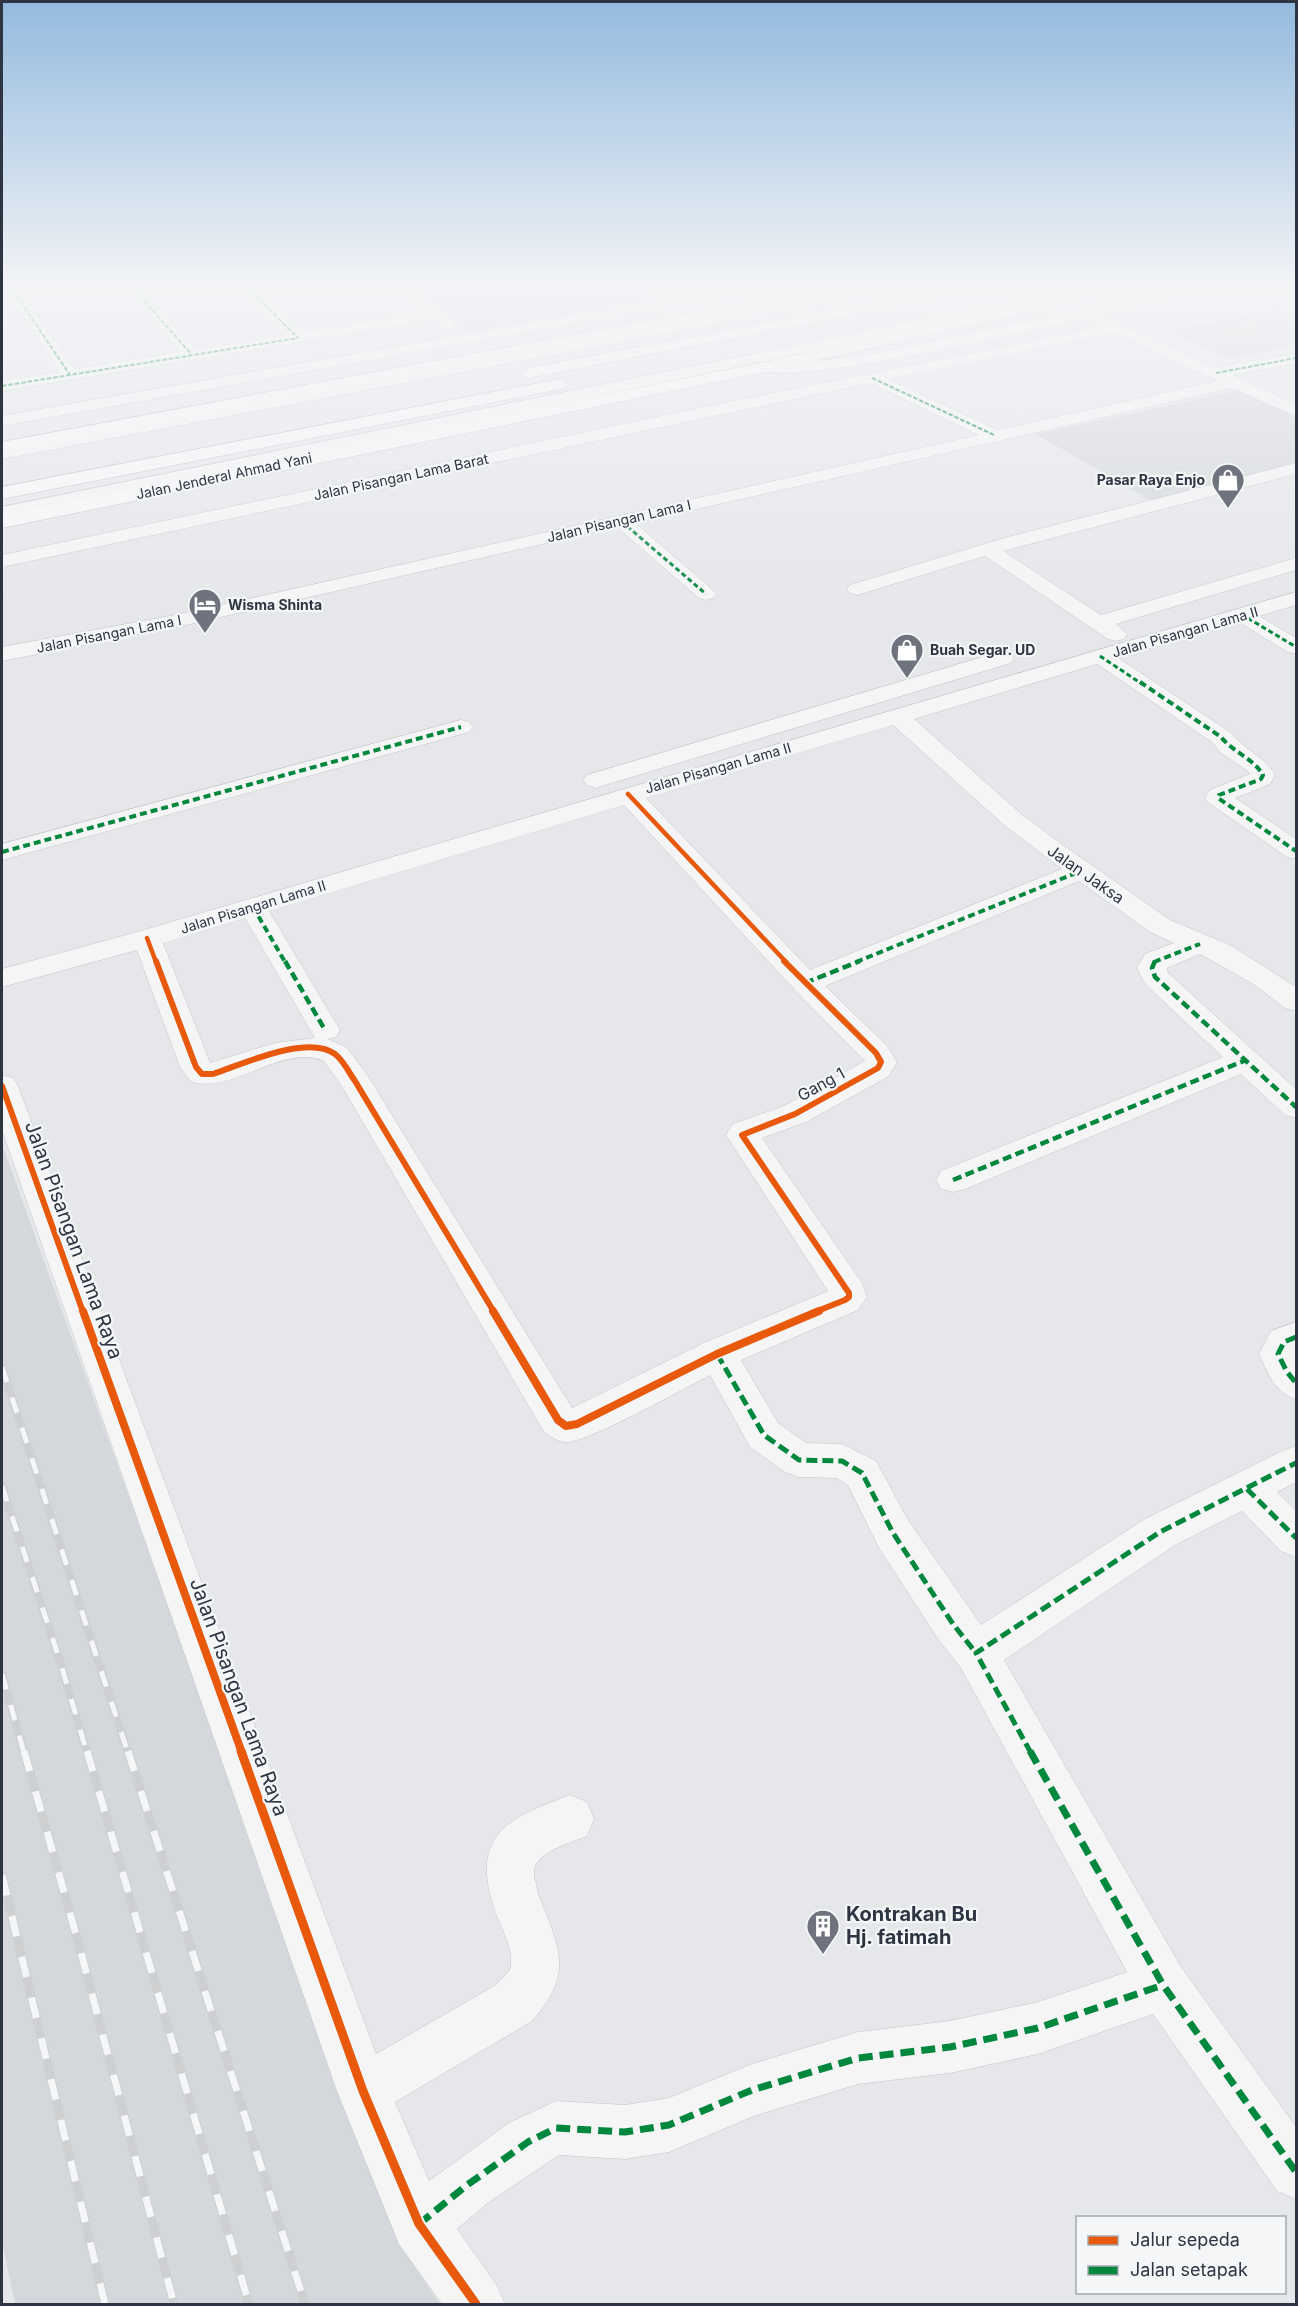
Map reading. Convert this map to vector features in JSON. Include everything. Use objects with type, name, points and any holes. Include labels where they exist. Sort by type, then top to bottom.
[{"type":"main road","points":[[2,447],[286,394]]},
{"type":"main road","points":[[2,493],[512,394]]},
{"type":"main road","name":"Jalan Jenderal Ahmad Yani","points":[[2,522],[634,394]]},
{"type":"street","points":[[2,421],[155,394]]},
{"type":"street","points":[[2,454],[324,394]]},
{"type":"street","points":[[2,513],[590,394]]},
{"type":"street","name":"Jalan Pisangan Lama Barat","points":[[2,561],[798,394]]},
{"type":"street","points":[[905,394],[994,435]]},
{"type":"street","name":"Jalan Pisangan Lama I","points":[[2,654],[181,620],[1182,394]]},
{"type":"street","points":[[1259,394],[1296,411]]},
{"type":"street","points":[[857,589],[987,549],[1296,469]]},
{"type":"street","points":[[621,521],[706,594]]},
{"type":"street","points":[[987,549],[1135,647]]},
{"type":"street","points":[[1099,622],[1296,564]]},
{"type":"street","name":"Jalan Pisangan Lama II","points":[[2,978],[253,907],[628,794],[1296,598]]},
{"type":"street","points":[[1241,614],[1296,647]]},
{"type":"street","points":[[1100,656],[1221,737],[1229,747],[1259,768],[1263,775],[1261,779],[1227,791],[1218,798],[1296,851]]},
{"type":"street","points":[[2,956],[128,923],[757,730],[1003,658]]},
{"type":"street","name":"Jalan Jaksa","points":[[897,716],[1012,819],[1082,871],[1160,926],[1221,951],[1265,978],[1296,1001]]},
{"type":"street","points":[[2,852],[461,727]]},
{"type":"street","name":"Gang 1","points":[[628,794],[805,983],[876,1053],[881,1062],[878,1068],[795,1113],[742,1135],[849,1293],[849,1297],[717,1354]]},
{"type":"street","points":[[805,983],[1082,871]]},
{"type":"street","points":[[253,907],[325,1030]]},
{"type":"street","points":[[147,938],[196,1067],[202,1074],[213,1074],[296,1048],[310,1046],[335,1054],[355,1081],[558,1420],[566,1426],[577,1424],[717,1354],[764,1435],[799,1460],[842,1461],[862,1473],[893,1533],[953,1624],[975,1653],[1163,1985],[1296,2172]]},
{"type":"street","points":[[1200,944],[1155,962],[1152,968],[1155,977],[1296,1107]]},
{"type":"street","points":[[953,1180],[1246,1060]]},
{"type":"street","name":"Jalan Pisangan Lama Raya","points":[[2,1086],[363,2091],[419,2224],[476,2304]]},
{"type":"street","points":[[1296,1337],[1284,1342],[1278,1354],[1287,1372],[1296,1383]]},
{"type":"street","points":[[975,1653],[1160,1532],[1296,1463]]},
{"type":"street","points":[[1246,1489],[1296,1538]]},
{"type":"street","points":[[363,2091],[514,2003],[532,1982],[537,1958],[508,1879],[512,1857],[524,1841],[570,1818]]},
{"type":"street","points":[[419,2224],[502,2160],[528,2142],[556,2128],[625,2132],[669,2125],[752,2090],[858,2058],[950,2047],[1038,2028],[1163,1985]]},
{"type":"shaded area","points":[[1224,394],[1254,394],[1296,414],[1296,467],[1153,502],[1036,434]]},
{"type":"shaded area","points":[[2,1144],[396,2239],[440,2304],[15,2304],[2,2241]]},
{"type":"railway","points":[[2,1367],[128,1753]]},
{"type":"railway","points":[[2,1486],[60,1661],[87,1753]]},
{"type":"railway","points":[[2,1674],[24,1753]]},
{"type":"railway","points":[[24,1751],[79,1945],[174,2304]]},
{"type":"railway","points":[[87,1751],[249,2304]]},
{"type":"railway","points":[[128,1751],[305,2304]]},
{"type":"railway","points":[[2,1875],[105,2304]]},
{"type":"marked path","points":[[905,394],[994,435]]},
{"type":"marked path","points":[[621,521],[706,594]]},
{"type":"marked path","points":[[1241,614],[1296,647]]},
{"type":"marked path","points":[[1100,656],[1221,737],[1229,747],[1259,768],[1263,775],[1261,779],[1219,795],[1218,798],[1296,851]]},
{"type":"marked path","points":[[2,852],[461,727]]},
{"type":"marked path","points":[[805,983],[1081,871]]},
{"type":"marked path","points":[[253,907],[325,1030]]},
{"type":"marked path","points":[[1200,944],[1155,961],[1152,968],[1155,977],[1296,1107]]},
{"type":"marked path","points":[[953,1180],[1246,1060]]},
{"type":"marked path","points":[[1296,1337],[1284,1342],[1278,1354],[1287,1372],[1296,1383]]},
{"type":"marked path","points":[[717,1354],[764,1435],[799,1460],[842,1461],[862,1473],[893,1533],[953,1624],[976,1653]]},
{"type":"marked path","points":[[1296,1463],[1160,1532],[976,1653],[1096,1870],[1163,1985],[1296,2172]]},
{"type":"marked path","points":[[1247,1489],[1296,1538]]},
{"type":"marked path","points":[[419,2224],[467,2185],[528,2142],[556,2128],[625,2132],[669,2125],[752,2090],[858,2058],[950,2047],[1038,2028],[1163,1985]]},
{"type":"cycle path","points":[[147,938],[196,1067],[202,1074],[213,1074],[257,1058],[293,1049],[309,1047],[323,1049],[338,1057],[355,1081],[558,1420],[566,1426],[577,1424],[717,1354],[849,1297],[849,1293],[742,1135],[795,1114],[878,1068],[881,1062],[876,1053],[805,983],[628,794]]},
{"type":"cycle path","points":[[2,1086],[363,2091],[419,2224],[476,2304]]},
{"type":"place","name":"Pasar Raya Enjo","points":[[1228,509]]},
{"type":"place","name":"Wisma Shinta","points":[[205,634]]},
{"type":"place","name":"Buah Segar. UD","points":[[907,679]]},
{"type":"place","name":"Kontrakan Bu Hj. fatimah","points":[[823,1955]]}]
